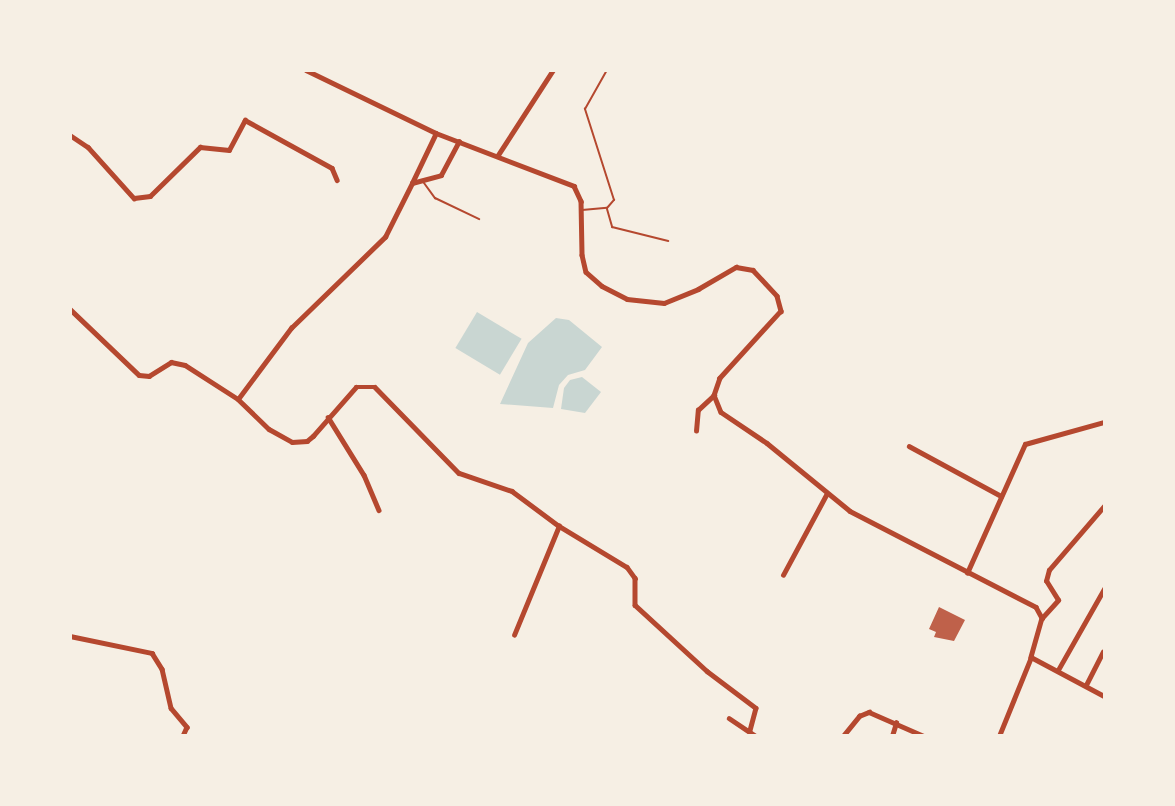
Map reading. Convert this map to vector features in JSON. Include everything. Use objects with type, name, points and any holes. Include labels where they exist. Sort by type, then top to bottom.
[{"type":"street","points":[[306,70],[436,133],[574,186],[580,195],[582,255],[586,272],[602,286],[627,298],[651,304],[677,299],[741,265],[753,270],[777,296],[781,304],[778,318],[725,371],[714,395],[698,410],[696,431]]},
{"type":"street","points":[[498,155],[554,70]]},
{"type":"street","points":[[70,135],[88,147],[126,194],[142,200],[195,150],[206,146],[229,150],[245,120],[333,168],[337,180]]},
{"type":"street","points":[[238,399],[291,328],[385,237],[436,133]]},
{"type":"street","points":[[412,183],[424,183],[441,175],[459,141]]},
{"type":"street","points":[[70,309],[139,375],[146,377],[164,364],[179,362],[238,399],[269,429],[292,442],[307,441],[356,387],[375,387],[446,463],[459,473],[512,491],[559,526],[627,567],[635,578],[636,605],[707,670],[756,708],[748,730],[742,735]]},
{"type":"street","points":[[714,395],[722,412],[767,443],[826,495],[874,525],[1036,607],[1042,618]]},
{"type":"street","points":[[328,417],[368,482],[379,510]]},
{"type":"street","points":[[967,573],[1025,444],[1104,422]]},
{"type":"street","points":[[909,446],[1001,496]]},
{"type":"street","points":[[783,575],[826,495]]},
{"type":"street","points":[[999,735],[1031,657],[1042,618],[1058,600],[1046,581],[1049,570],[1104,506]]},
{"type":"street","points":[[1098,514],[1104,520]]},
{"type":"street","points":[[513,635],[559,526]]},
{"type":"street","points":[[1058,670],[1104,589]]},
{"type":"street","points":[[70,636],[152,653],[162,669],[171,708],[187,727],[183,735]]},
{"type":"street","points":[[1086,685],[1103,652]]},
{"type":"street","points":[[1031,657],[1104,696]]},
{"type":"street","points":[[843,735],[864,713],[875,713],[924,735]]},
{"type":"street","points":[[729,718],[756,735]]},
{"type":"street","points":[[892,735],[896,723]]},
{"type":"lane","points":[[607,70],[585,109],[614,196],[607,208],[612,227],[668,241]]},
{"type":"lane","points":[[424,183],[435,198],[479,219]]},
{"type":"lane","points":[[582,210],[607,208]]},
{"type":"shaded area","points":[[477,312],[522,339],[500,375],[455,348]]},
{"type":"shaded area","points":[[556,318],[569,320],[602,347],[585,370],[568,375],[559,385],[553,408],[500,404],[528,343]]},
{"type":"shaded area","points":[[582,377],[601,392],[585,413],[561,409],[564,388],[570,380]]},
{"type":"building","points":[[939,607],[965,620],[954,641],[934,637],[936,632],[929,629]]}]
